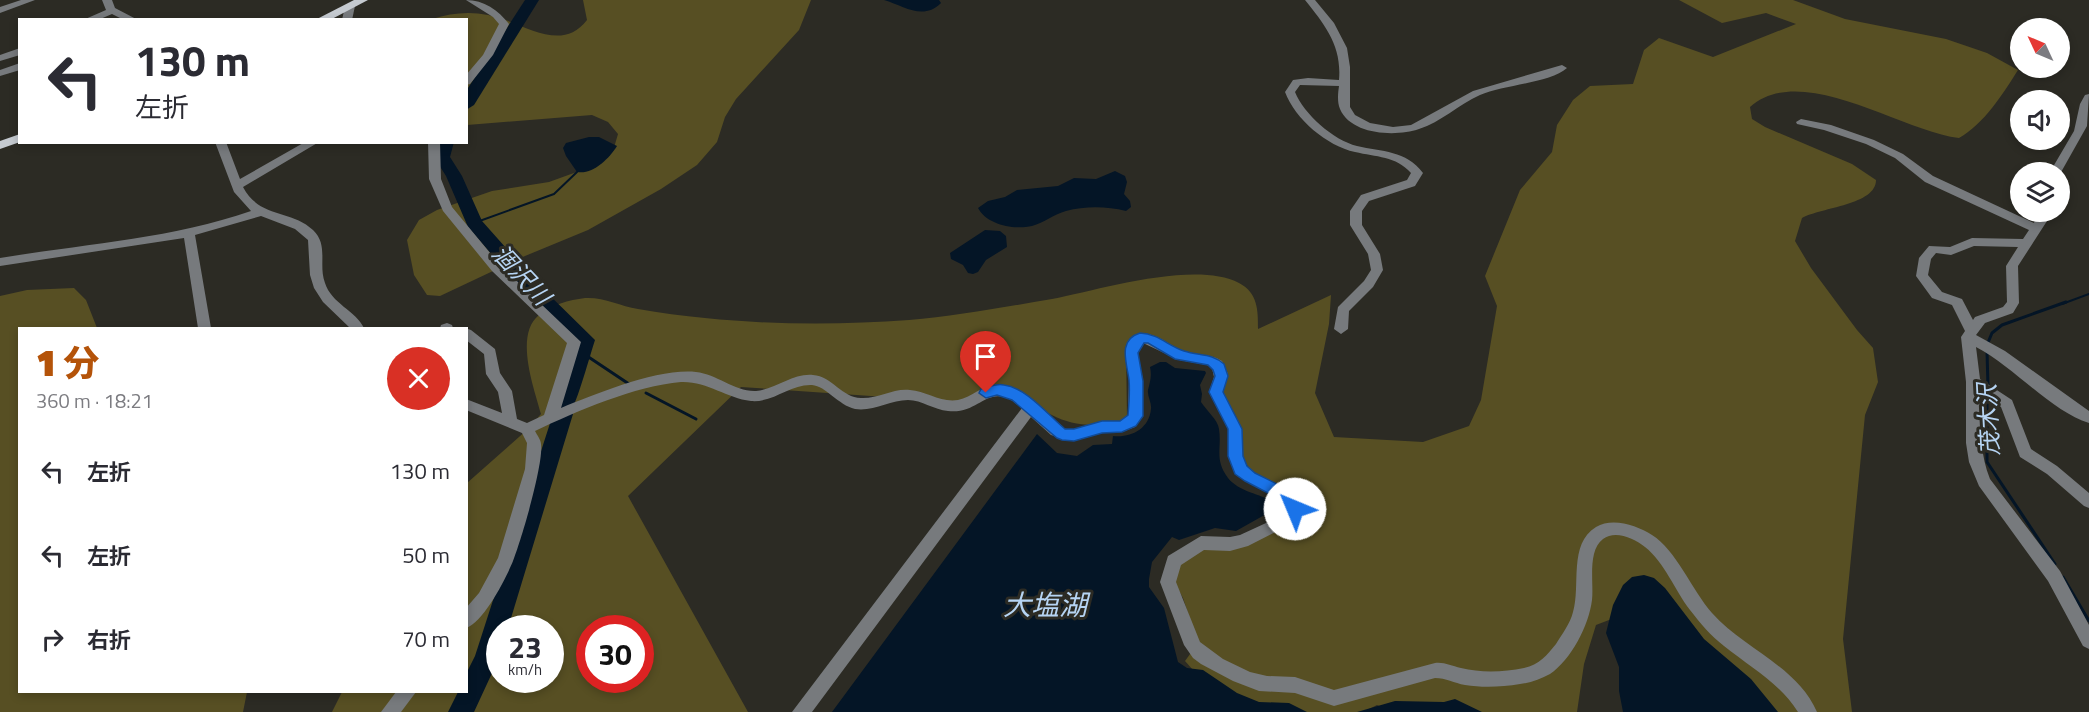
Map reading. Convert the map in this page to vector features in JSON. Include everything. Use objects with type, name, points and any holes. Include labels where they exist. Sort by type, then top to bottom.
[{"type":"main road","points":[[324,18],[363,0]]},
{"type":"main road","points":[[0,145],[18,139]]},
{"type":"street","points":[[0,10],[30,0]]},
{"type":"street","points":[[107,0],[112,11],[128,18]]},
{"type":"street","points":[[468,80],[479,69],[495,44],[504,24],[496,15],[471,0]]},
{"type":"street","points":[[1310,0],[1342,42],[1346,69],[1343,83],[1344,105],[1350,115],[1361,123],[1400,132],[1428,122],[1477,93],[1541,77],[1562,68]]},
{"type":"street","points":[[347,18],[350,6]]},
{"type":"street","points":[[93,18],[112,11]]},
{"type":"street","points":[[0,58],[18,52]]},
{"type":"street","points":[[0,73],[18,67]]},
{"type":"street","points":[[1341,329],[1343,310],[1369,284],[1377,270],[1374,254],[1356,225],[1356,211],[1365,198],[1411,183],[1417,173],[1404,159],[1342,145],[1301,112],[1292,100],[1290,92],[1297,82],[1343,83]]},
{"type":"street","points":[[2059,162],[2080,132],[2089,97]]},
{"type":"street","points":[[1801,122],[1827,127],[1870,142],[1899,156],[1929,179],[2036,229]]},
{"type":"street","points":[[221,144],[243,196],[253,208],[300,225],[312,236],[315,242],[316,277],[321,288],[357,327]]},
{"type":"street","points":[[238,185],[310,144]]},
{"type":"street","points":[[434,144],[435,179],[447,208],[496,268],[567,332],[574,342],[551,416]]},
{"type":"street","points":[[0,262],[189,234],[232,224],[261,212]]},
{"type":"street","points":[[1970,334],[1980,320],[2008,310],[2013,303],[2012,266],[2039,222]]},
{"type":"street","points":[[189,234],[205,327]]},
{"type":"street","points":[[2027,243],[1972,242],[1951,251],[1933,249],[1925,258],[1922,276],[1937,295],[1957,302],[1970,334],[1973,442],[1976,462],[1984,482],[2054,576],[2089,642]]},
{"type":"street","points":[[1970,334],[2072,409],[2089,418]]},
{"type":"street","points":[[468,335],[490,352],[493,374],[505,391],[510,421]]},
{"type":"street","points":[[527,429],[551,416],[679,377],[697,377],[751,396],[768,395],[802,381],[813,379],[824,383],[846,402],[862,404],[896,396],[913,395],[940,406],[958,406],[996,389],[1005,390],[1017,396],[1062,434],[1074,435],[1102,427],[1122,427],[1136,416],[1136,381],[1131,353],[1134,344],[1140,338],[1150,338],[1180,356],[1212,361],[1220,367],[1221,376],[1216,392],[1235,429],[1236,456],[1240,470],[1292,498],[1295,509],[1286,520],[1243,541],[1230,544],[1201,543],[1174,561],[1168,582],[1194,648],[1210,660],[1265,684],[1293,684],[1321,697],[1334,698],[1426,672],[1443,670],[1483,680],[1542,670],[1557,656],[1582,612],[1587,550],[1596,534],[1611,529],[1627,530],[1654,544],[1666,558],[1692,601],[1714,627],[1779,678],[1802,702],[1808,712]]},
{"type":"street","points":[[1973,382],[2007,404],[2025,453],[2052,470],[2089,502]]},
{"type":"street","points":[[468,405],[527,429],[534,443],[532,469],[506,558],[485,598],[468,619]]},
{"type":"street","points":[[801,712],[1030,408]]},
{"type":"street","points":[[390,712],[406,693]]},
{"type":"shaded area","points":[[583,0],[811,0],[799,30],[736,99],[725,117],[717,142],[697,165],[661,189],[588,230],[525,256],[440,296],[427,295],[414,275],[407,240],[419,220],[437,210],[492,191],[549,182],[596,165],[613,151],[618,134],[608,122],[592,115],[468,125],[468,18],[436,18],[460,13],[481,14],[553,35],[565,35],[576,30],[587,20]]},
{"type":"shaded area","points":[[1679,0],[1793,0],[1845,19],[1946,39],[1987,53],[2010,66],[2010,78],[2013,78],[1985,117],[1959,138],[1935,133],[1823,95],[1796,91],[1771,95],[1750,107],[1752,119],[1765,127],[1852,164],[1876,180],[1874,188],[1858,200],[1802,218],[1795,241],[1811,268],[1873,348],[1878,382],[1865,415],[1843,639],[1852,712],[1728,712],[1631,622],[1609,620],[1596,625],[1584,664],[1577,712],[1394,712],[1377,705],[1363,712],[1254,712],[1216,696],[1185,661],[1198,643],[1183,598],[1174,582],[1181,561],[1204,547],[1237,547],[1301,508],[1252,473],[1242,457],[1236,416],[1222,392],[1225,368],[1214,357],[1181,352],[1138,334],[1126,348],[1127,418],[1094,425],[1065,421],[1038,407],[1012,387],[996,387],[958,402],[741,387],[628,496],[748,712],[332,712],[342,693],[468,693],[468,482],[528,429],[541,414],[531,377],[527,348],[532,324],[549,308],[573,300],[592,298],[655,312],[730,320],[807,324],[884,322],[963,314],[1052,299],[1147,279],[1198,275],[1220,277],[1239,283],[1250,292],[1256,303],[1258,329],[1331,295],[1329,324],[1315,393],[1334,437],[1423,442],[1469,426],[1481,400],[1497,306],[1485,276],[1520,190],[1552,152],[1557,125],[1573,100],[1590,86],[1633,84],[1644,50],[1659,38],[1713,57],[1796,24],[1766,13],[1722,23]]},
{"type":"shaded area","points":[[74,288],[86,300],[97,327],[18,327],[18,693],[247,693],[243,712],[0,712],[0,296],[27,290]]},
{"type":"water","points":[[884,0],[939,0],[941,3],[927,11],[920,12]]},
{"type":"water","points":[[599,137],[617,146],[594,169],[577,172],[563,148],[566,143]]},
{"type":"water","points":[[1115,171],[1125,176],[1127,182],[1124,194],[1130,201],[1131,207],[1126,211],[1088,207],[1062,212],[1032,226],[1009,227],[988,219],[978,208],[988,201],[1005,197],[1017,190],[1058,186],[1074,178],[1096,179]]},
{"type":"water","points":[[985,230],[1000,231],[1006,236],[1007,247],[986,260],[978,272],[968,273],[963,265],[951,259],[950,253]]},
{"type":"water","name":"大塩湖","points":[[1166,362],[1175,368],[1205,371],[1200,385],[1201,402],[1218,426],[1220,459],[1224,471],[1234,484],[1270,500],[1277,508],[1236,531],[1215,528],[1179,540],[1172,537],[1152,562],[1149,587],[1164,608],[1178,662],[1187,668],[1203,670],[1237,693],[1259,702],[1289,703],[1307,712],[832,712],[1037,434],[1057,453],[1077,456],[1093,445],[1112,444],[1113,436],[1138,431],[1150,416],[1151,404],[1148,392],[1150,367]]},
{"type":"water","points":[[1644,575],[1654,578],[1665,588],[1704,639],[1751,679],[1778,712],[1623,712],[1619,691],[1619,667],[1606,633],[1613,605],[1623,585],[1632,577]]},
{"type":"water","points":[[1455,699],[1482,712],[1357,712],[1395,701],[1444,702]]},
{"type":"waterway","name":"涸沢川","points":[[468,102],[532,0]]},
{"type":"waterway","name":"涸沢川","points":[[445,144],[442,157],[454,176],[474,223],[530,287],[585,340],[570,383],[566,404]]},
{"type":"waterway","points":[[474,223],[554,194],[577,172]]},
{"type":"waterway","name":"茂木沢","points":[[2062,304],[2089,294]]},
{"type":"waterway","name":"茂木沢","points":[[1987,345],[1992,333],[2002,325],[2066,302]]},
{"type":"waterway","name":"茂木沢","points":[[1987,351],[1988,387]]},
{"type":"waterway","points":[[581,352],[629,384]]},
{"type":"waterway","points":[[646,393],[696,419]]},
{"type":"waterway","name":"茂木沢","points":[[1987,396],[1987,462],[2055,564]]},
{"type":"waterway","name":"涸沢川","points":[[461,712],[487,658],[563,414]]},
{"type":"waterway","name":"茂木沢","points":[[2063,577],[2089,621]]},
{"type":"route","points":[[986,393],[996,389],[1005,390],[1017,396],[1053,429],[1062,434],[1074,435],[1102,427],[1122,427],[1136,416],[1134,400],[1136,381],[1131,353],[1134,344],[1140,338],[1150,338],[1180,356],[1212,361],[1220,367],[1221,376],[1216,392],[1235,429],[1236,456],[1240,470],[1292,498],[1295,509]]}]
